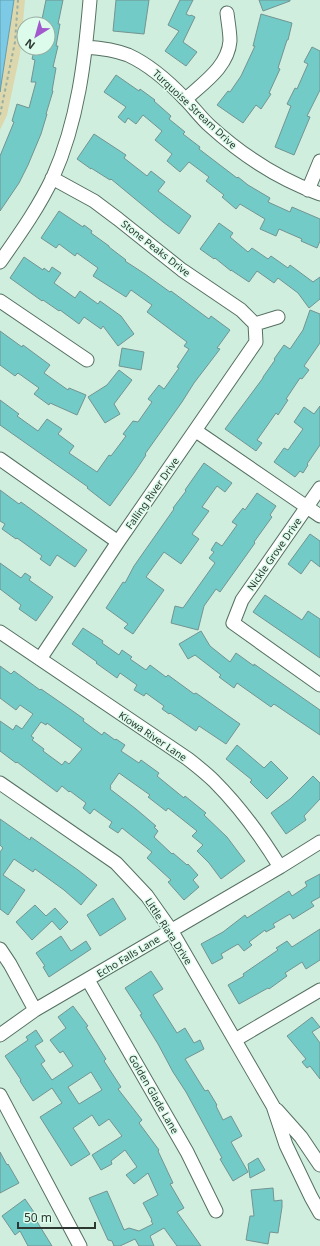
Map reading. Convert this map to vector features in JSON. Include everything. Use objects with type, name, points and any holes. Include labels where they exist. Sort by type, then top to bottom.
[{"type":"street","points":[[0,262],[37,206],[52,178],[63,152],[72,122],[86,47],[90,0]]},
{"type":"street","points":[[186,99],[213,75],[225,59],[230,41],[227,13]]},
{"type":"street","name":"Turquoise Stream Drive","points":[[86,47],[110,50],[127,55],[148,66],[164,78],[186,99],[208,124],[235,147],[265,169],[314,192]]},
{"type":"street","points":[[314,192],[320,161]]},
{"type":"street","name":"Stone Peaks Drive","points":[[52,178],[94,201],[182,270],[241,310],[255,324]]},
{"type":"street","points":[[0,301],[87,360]]},
{"type":"street","points":[[255,324],[278,317]]},
{"type":"street","name":"Falling River Drive","points":[[40,659],[118,542],[256,342],[255,324]]},
{"type":"street","points":[[196,431],[320,516]]},
{"type":"street","points":[[0,459],[118,542]]},
{"type":"street","name":"Nickle Grove Drive","points":[[320,488],[242,600],[233,623],[320,684]]},
{"type":"street","name":"Kiowa River Lane","points":[[0,632],[188,759],[214,781],[244,814],[268,847],[280,867]]},
{"type":"street","name":"Little Riata Drive","points":[[0,783],[116,864],[147,896],[171,930],[273,1106],[286,1145],[320,1213]]},
{"type":"street","name":"Echo Falls Lane","points":[[0,1035],[35,1010],[280,867],[320,842]]},
{"type":"street","points":[[0,949],[10,964],[35,1010]]},
{"type":"street","name":"Golden Glade Lane","points":[[88,980],[187,1152],[216,1211]]},
{"type":"street","points":[[235,1040],[320,990]]},
{"type":"street","points":[[0,1095],[80,1246]]},
{"type":"street","name":"Little Riata Drive","points":[[273,1106],[301,1137],[320,1165]]},
{"type":"path","points":[[0,115],[15,42],[18,0]]},
{"type":"shaded area","points":[[0,0],[25,0],[24,16],[16,16],[16,56],[20,56],[7,115],[0,130]]},
{"type":"water","points":[[0,0],[14,0],[0,92]]},
{"type":"building","points":[[46,0],[63,0],[58,24],[60,24],[56,46],[56,16],[43,16]]},
{"type":"building","points":[[116,0],[149,0],[144,34],[113,31]]},
{"type":"building","points":[[180,0],[193,0],[186,14],[195,17],[183,42],[197,52],[186,66],[165,51],[179,31],[168,25]]},
{"type":"building","points":[[259,0],[290,0],[290,1],[263,11]]},
{"type":"building","points":[[261,14],[292,23],[288,40],[278,68],[280,69],[269,93],[271,94],[261,109],[256,105],[243,123],[217,105],[228,91],[230,92],[241,76],[255,46],[253,46]]},
{"type":"building","points":[[312,47],[320,51],[320,90],[307,116],[310,117],[294,155],[275,147],[291,106],[287,104],[295,88],[297,89],[308,64],[304,62]]},
{"type":"building","points":[[33,56],[56,56],[53,67],[56,68],[53,91],[41,134],[28,165],[19,183],[0,211],[0,156],[14,122],[12,121],[17,104],[29,108],[36,82],[31,82],[35,60],[32,59]]},
{"type":"building","points":[[116,75],[155,100],[154,101],[171,116],[169,119],[185,132],[183,134],[200,147],[199,149],[237,178],[238,177],[248,185],[270,198],[268,202],[290,212],[292,207],[320,219],[320,241],[317,248],[301,241],[302,239],[279,229],[276,236],[260,229],[265,219],[240,204],[236,209],[222,197],[224,195],[206,181],[209,177],[189,162],[180,172],[167,161],[172,154],[155,140],[162,131],[143,115],[136,124],[128,118],[125,123],[118,117],[126,107],[104,92]]},
{"type":"building","points":[[94,134],[126,155],[124,158],[147,176],[151,171],[165,182],[158,191],[191,216],[179,234],[111,179],[110,180],[91,169],[77,159]]},
{"type":"building","points":[[59,211],[83,227],[84,225],[92,231],[91,233],[126,260],[125,261],[170,292],[171,291],[209,319],[211,316],[230,330],[217,348],[220,349],[194,383],[145,454],[146,455],[134,473],[110,506],[87,488],[88,487],[0,425],[0,400],[19,414],[17,416],[38,431],[47,419],[62,429],[58,434],[74,446],[69,453],[97,472],[109,455],[111,456],[126,436],[123,434],[133,421],[138,422],[152,402],[148,399],[159,385],[164,389],[179,368],[177,367],[189,349],[184,346],[187,342],[147,312],[152,305],[131,290],[126,297],[93,276],[98,268],[77,253],[75,256],[59,244],[56,248],[41,238]]},
{"type":"building","points":[[219,223],[233,233],[230,237],[248,252],[252,248],[268,259],[271,256],[288,268],[290,265],[313,282],[320,277],[320,299],[309,308],[298,293],[278,278],[274,283],[257,271],[249,282],[200,249]]},
{"type":"building","points":[[24,257],[43,270],[44,268],[49,272],[52,267],[61,273],[54,283],[75,298],[80,291],[98,304],[100,301],[121,316],[134,334],[118,346],[103,326],[101,329],[84,317],[79,324],[60,310],[59,311],[43,300],[42,301],[10,278]]},
{"type":"building","points":[[310,310],[320,314],[320,343],[304,366],[309,370],[302,379],[300,378],[286,399],[288,400],[278,415],[276,413],[257,440],[262,443],[256,451],[225,429],[263,378],[284,345],[290,349],[303,330]]},
{"type":"building","points":[[0,331],[22,347],[23,345],[50,365],[44,373],[68,390],[69,388],[86,395],[77,415],[50,403],[49,405],[34,394],[39,388],[18,373],[15,376],[0,365]]},
{"type":"building","points":[[122,348],[144,352],[141,370],[119,366]]},
{"type":"building","points":[[119,370],[132,380],[114,404],[120,414],[105,423],[88,397],[107,385]]},
{"type":"building","points":[[320,406],[320,445],[307,464],[308,465],[303,473],[300,471],[295,477],[274,462],[284,448],[288,450],[303,429],[294,422],[304,407],[314,414]]},
{"type":"building","points":[[204,463],[232,483],[225,492],[217,486],[202,507],[209,511],[192,534],[199,539],[181,564],[164,552],[146,577],[164,590],[133,634],[124,628],[128,624],[106,608],[123,582],[125,583],[134,566]]},
{"type":"building","points":[[0,490],[19,504],[21,502],[87,550],[75,567],[57,555],[50,566],[40,559],[42,556],[2,529],[5,524],[0,521]]},
{"type":"building","points":[[257,493],[276,506],[270,515],[272,517],[220,592],[216,589],[204,606],[198,630],[171,623],[175,606],[183,608],[215,563],[209,558],[214,552],[211,550],[216,542],[222,546],[237,525],[232,522],[243,508],[245,510]]},
{"type":"building","points":[[310,534],[320,541],[320,567],[311,560],[301,574],[288,564]]},
{"type":"building","points":[[0,563],[21,578],[25,573],[31,577],[29,580],[53,597],[36,621],[19,609],[21,605],[0,589]]},
{"type":"building","points":[[265,595],[302,620],[308,611],[320,619],[320,658],[253,612]]},
{"type":"building","points":[[83,628],[103,641],[102,643],[119,655],[122,650],[132,657],[130,659],[146,670],[150,665],[166,677],[168,675],[240,724],[226,744],[199,726],[196,731],[170,713],[169,714],[162,709],[164,706],[146,693],[144,696],[134,690],[137,685],[120,673],[117,678],[72,644]]},
{"type":"building","points":[[201,631],[210,646],[230,662],[236,653],[320,710],[320,735],[274,704],[271,707],[237,683],[234,688],[219,677],[221,675],[195,655],[188,659],[179,644]]},
{"type":"building","points":[[0,666],[11,674],[14,671],[40,690],[41,689],[84,719],[83,721],[102,735],[104,732],[125,745],[121,751],[139,763],[141,760],[159,773],[157,776],[184,798],[185,796],[206,813],[204,815],[227,837],[245,861],[221,879],[209,863],[197,851],[203,845],[192,836],[197,831],[168,808],[166,811],[148,797],[150,795],[119,773],[110,786],[110,789],[156,826],[154,827],[158,831],[154,837],[172,854],[173,853],[187,865],[188,864],[198,875],[193,880],[199,887],[184,900],[168,882],[171,880],[147,858],[152,852],[122,828],[118,833],[109,827],[112,822],[94,809],[90,814],[83,808],[86,803],[70,791],[69,792],[62,786],[57,792],[0,751],[0,721],[13,730],[16,725],[22,729],[33,714],[20,705],[16,710],[0,698]],"holes":[[[41,722],[46,725],[47,723],[82,749],[69,764],[65,761],[62,765],[43,751],[44,749],[32,740],[34,738],[31,736]]]},
{"type":"building","points":[[237,745],[264,768],[271,761],[288,778],[267,799],[250,782],[252,780],[226,759]]},
{"type":"building","points":[[313,776],[320,783],[320,799],[304,816],[306,820],[286,834],[271,813],[290,799]]},
{"type":"building","points":[[0,819],[30,840],[31,837],[97,885],[81,905],[64,890],[35,869],[33,872],[14,859],[3,875],[25,890],[8,915],[0,909],[0,852],[3,848],[0,845]]},
{"type":"building","points":[[320,874],[320,897],[311,902],[314,906],[293,919],[290,914],[273,924],[275,927],[266,932],[265,930],[249,942],[252,945],[244,951],[238,944],[221,954],[223,958],[212,964],[201,944],[223,932],[245,915],[247,918],[289,891],[292,896],[307,886],[305,882]]},
{"type":"building","points":[[113,898],[126,919],[100,936],[87,915]]},
{"type":"building","points":[[35,905],[46,916],[55,908],[68,922],[60,930],[52,921],[32,940],[16,922]]},
{"type":"building","points":[[320,929],[320,960],[306,969],[302,962],[285,973],[287,976],[269,989],[268,988],[239,1004],[228,985],[244,976],[243,974],[278,950],[276,948],[287,941],[292,947]]},
{"type":"building","points":[[61,936],[71,951],[86,941],[91,949],[49,977],[43,967],[45,966],[36,953]]},
{"type":"building","points":[[151,971],[163,989],[153,995],[177,1033],[185,1028],[194,1043],[200,1040],[204,1049],[185,1059],[205,1091],[208,1090],[217,1105],[216,1106],[223,1120],[231,1116],[242,1136],[231,1142],[248,1172],[233,1181],[220,1159],[222,1158],[186,1092],[140,1015],[142,1014],[125,988]]},
{"type":"building","points":[[73,1006],[88,1026],[86,1027],[106,1059],[104,1061],[121,1087],[118,1089],[142,1120],[139,1123],[159,1150],[158,1151],[173,1183],[170,1184],[184,1208],[177,1212],[201,1246],[177,1246],[164,1228],[150,1236],[154,1246],[139,1246],[135,1239],[120,1246],[114,1246],[112,1241],[108,1240],[89,1198],[107,1191],[124,1230],[129,1228],[139,1231],[153,1224],[143,1203],[158,1195],[148,1173],[134,1184],[126,1175],[137,1167],[125,1150],[111,1161],[112,1164],[101,1170],[92,1155],[122,1136],[109,1119],[99,1126],[92,1115],[73,1128],[90,1154],[71,1166],[40,1117],[62,1103],[52,1088],[33,1101],[5,1056],[28,1040],[26,1037],[36,1030],[43,1041],[35,1046],[45,1061],[41,1064],[52,1080],[73,1066],[63,1051],[60,1053],[50,1040],[66,1028],[58,1017]],"holes":[[[91,1072],[102,1090],[79,1104],[68,1087]]]},
{"type":"building","points":[[312,1017],[320,1027],[312,1032],[320,1043],[320,1079],[310,1066],[307,1068],[302,1062],[306,1059],[287,1036]]},
{"type":"building","points":[[0,1152],[19,1183],[0,1193]]},
{"type":"building","points":[[258,1158],[265,1170],[250,1178],[248,1164]]},
{"type":"building","points":[[273,1188],[274,1201],[282,1200],[278,1233],[270,1232],[268,1244],[246,1240],[250,1216],[254,1216],[251,1190]]},
{"type":"building","points":[[25,1199],[38,1218],[36,1220],[52,1246],[28,1246],[20,1231],[15,1235],[2,1216]]}]
